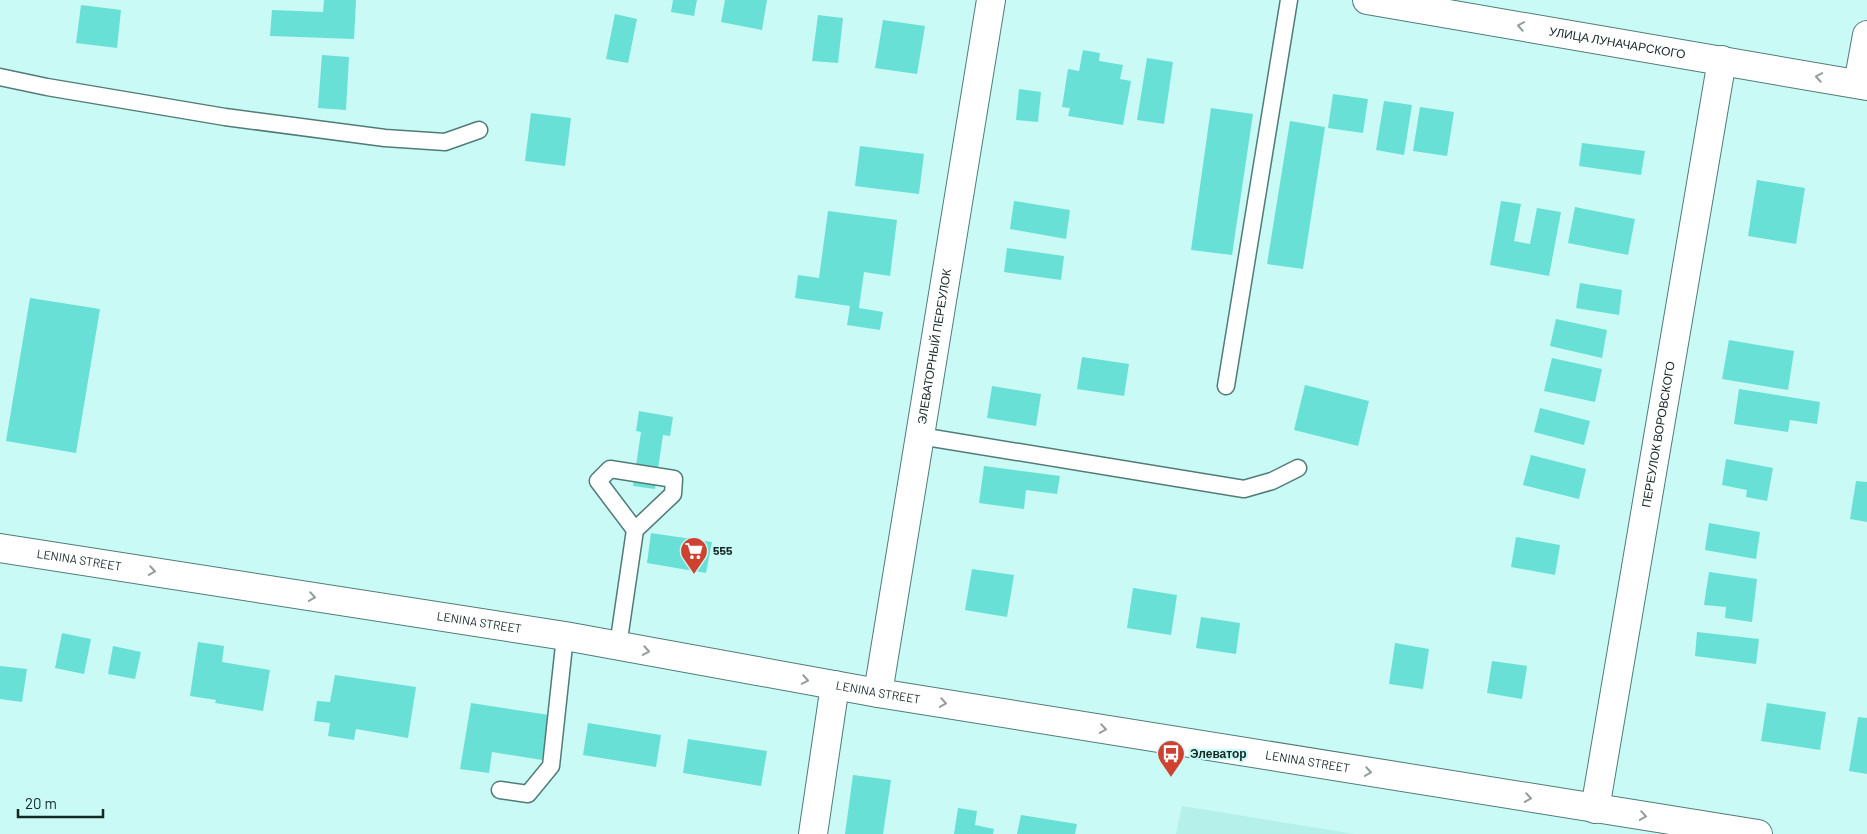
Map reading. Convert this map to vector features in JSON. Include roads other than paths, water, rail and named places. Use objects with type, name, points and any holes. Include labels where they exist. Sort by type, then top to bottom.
[{"type":"main road","name":"ЭЛЕВАТОРНЫЙ ПЕРЕУЛОК","points":[[878,693],[991,0]]},
{"type":"main road","name":"УЛИЦА ЛУНАЧАРСКОГО","points":[[1367,0],[1863,85]]},
{"type":"main road","points":[[1863,85],[1867,35]]},
{"type":"main road","name":"ПЕРЕУЛОК ВОРОВСКОГО","points":[[1595,808],[1722,60]]},
{"type":"main road","name":"LENINA STREET","points":[[0,548],[565,636],[878,693],[1758,834]]},
{"type":"main road","points":[[813,834],[835,685]]},
{"type":"lane","points":[[1226,386],[1289,0]]},
{"type":"lane","points":[[0,77],[47,87],[216,115],[385,138],[445,142],[479,130]]},
{"type":"lane","points":[[920,436],[1244,489],[1272,481],[1298,468]]},
{"type":"lane","points":[[618,646],[635,530],[673,494],[674,479],[610,469],[598,481],[635,530]]},
{"type":"lane","points":[[500,790],[528,794],[551,766],[565,636]]},
{"type":"place","name":"555","points":[[694,575]]},
{"type":"place","name":"Элеватор","points":[[1171,778]]}]
